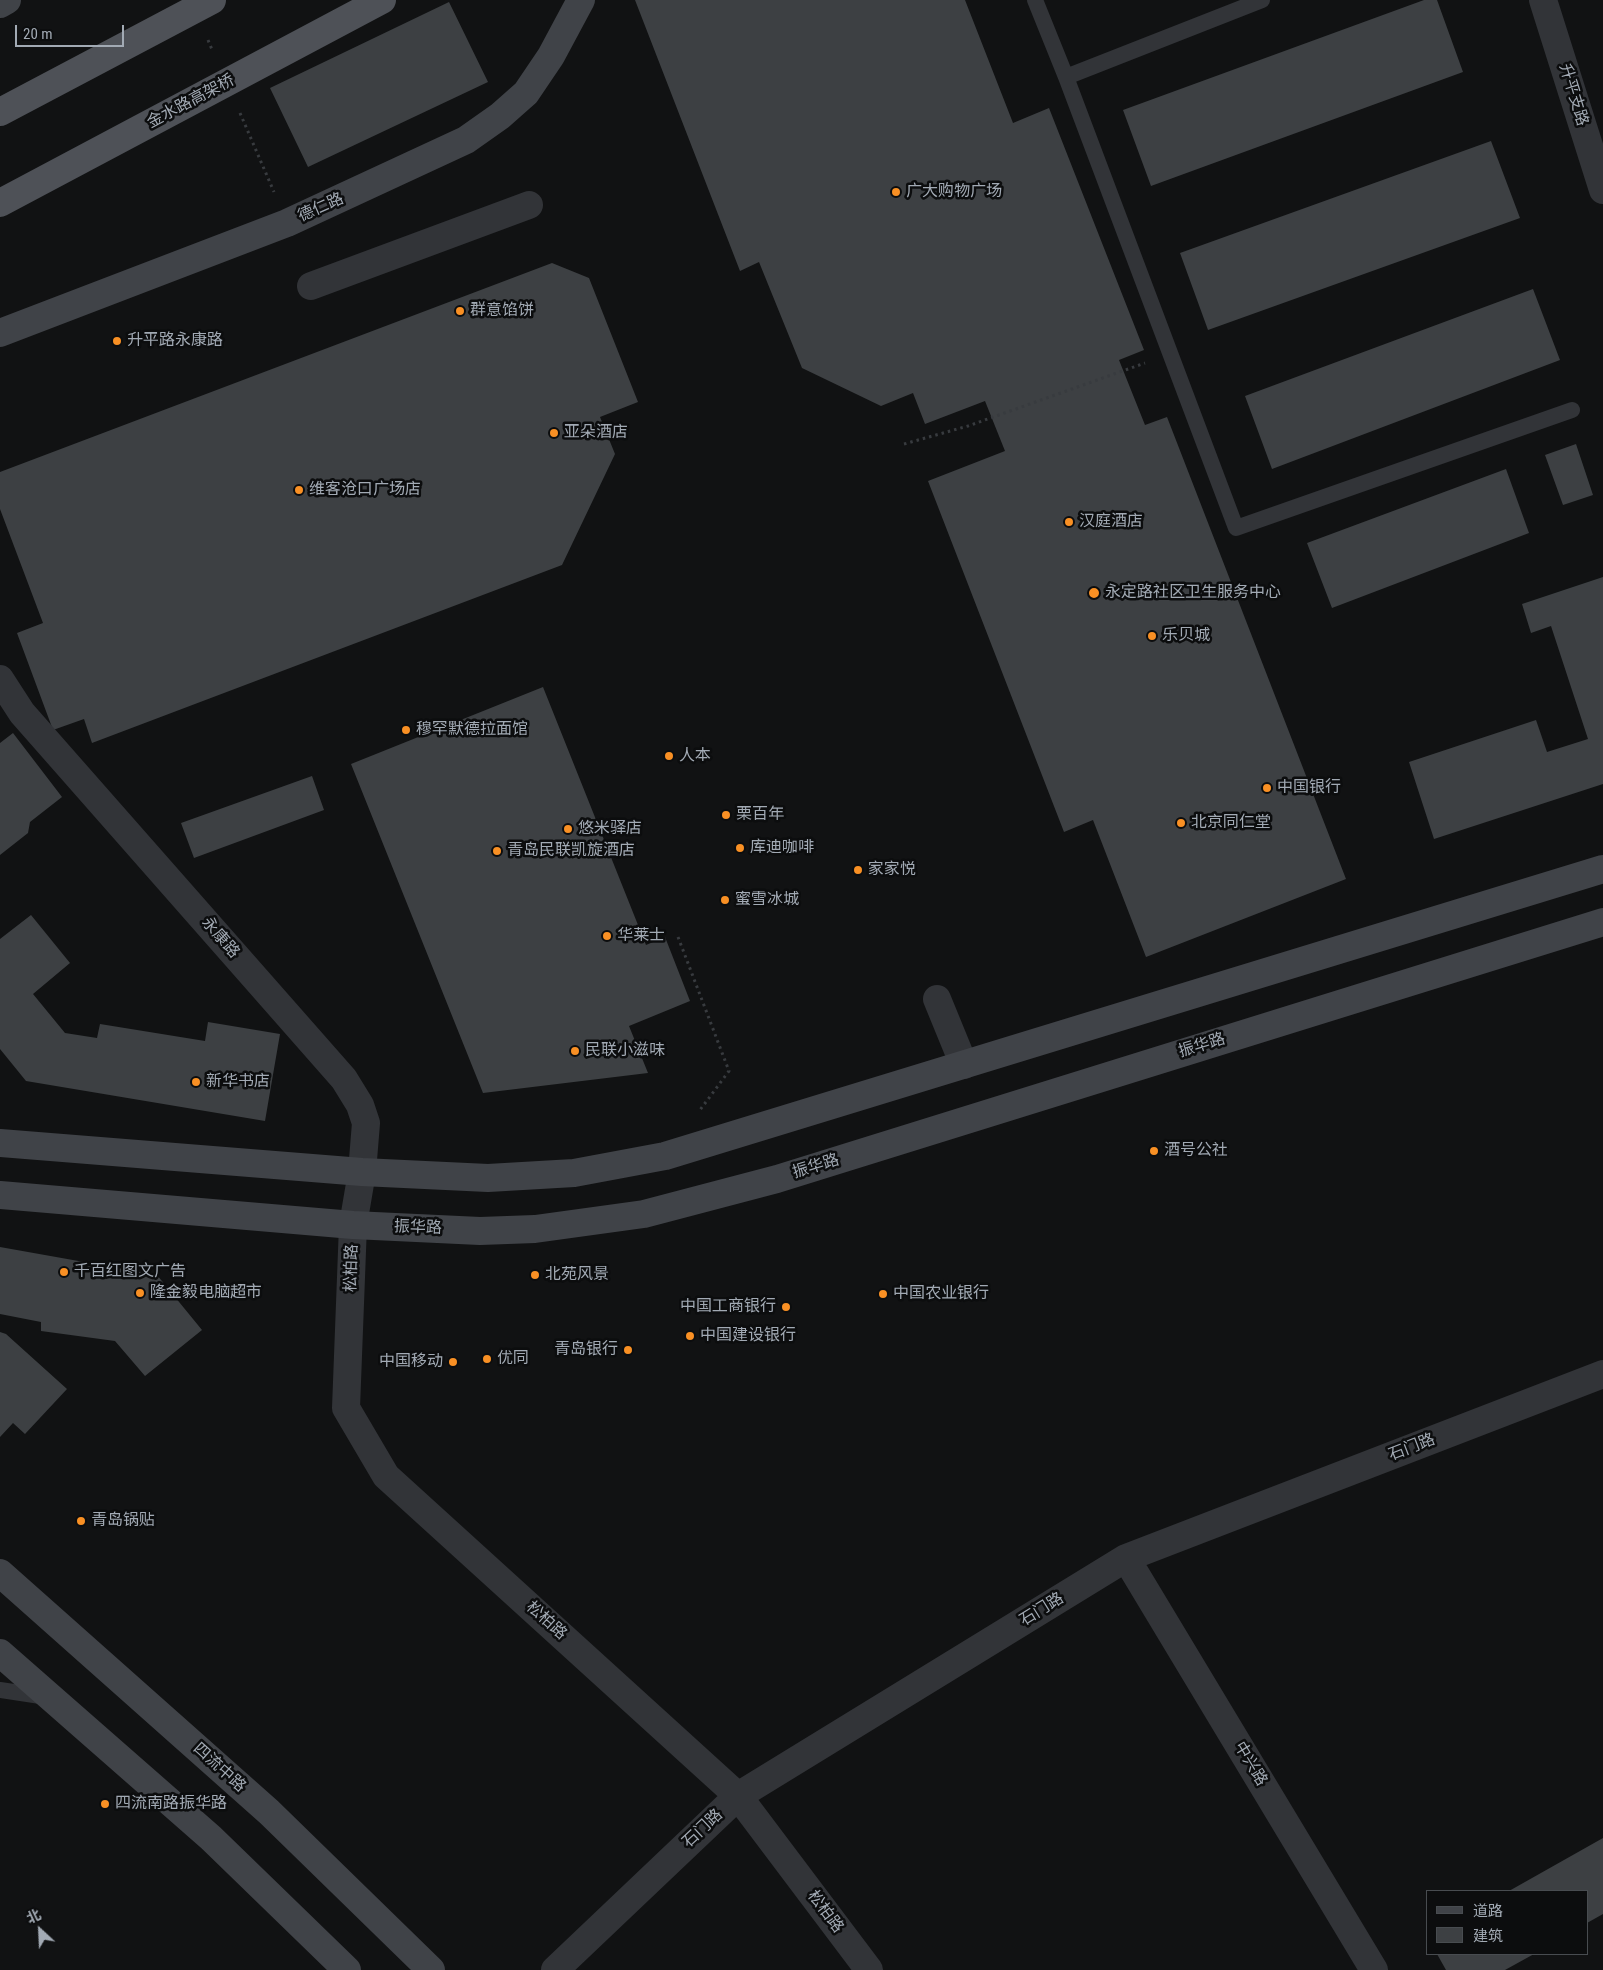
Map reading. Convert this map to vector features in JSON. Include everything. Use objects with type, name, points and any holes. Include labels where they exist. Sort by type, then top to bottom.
[{"type":"main road","points":[[0,4],[7,0]]},
{"type":"main road","points":[[0,112],[212,0]]},
{"type":"main road","name":"金水路高架桥","points":[[0,203],[382,0]]},
{"type":"main road","name":"德仁路","points":[[0,333],[287,223],[466,140],[500,116],[526,93],[550,56],[581,0]]},
{"type":"main road","points":[[0,1142],[362,1172],[488,1178],[574,1173],[665,1156],[1603,869]]},
{"type":"main road","name":"振华路","points":[[0,1195],[353,1225],[480,1231],[535,1229],[644,1214],[777,1179],[1603,922]]},
{"type":"main road","name":"四流中路","points":[[0,1573],[269,1812],[431,1970]]},
{"type":"main road","points":[[0,1653],[211,1838],[347,1970]]},
{"type":"street","name":"升平支路","points":[[1543,0],[1603,190]]},
{"type":"street","points":[[311,286],[529,205]]},
{"type":"street","name":"永康路","points":[[0,679],[22,713],[344,1079],[360,1105],[366,1124],[362,1172],[353,1225]]},
{"type":"street","points":[[938,999],[964,1065]]},
{"type":"street","name":"松柏路","points":[[353,1225],[346,1408],[386,1476],[738,1796],[869,1970]]},
{"type":"street","name":"石门路","points":[[555,1970],[738,1796],[1126,1558],[1600,1381]]},
{"type":"street","name":"中兴路","points":[[1126,1558],[1374,1970]]},
{"type":"lane","points":[[1034,0],[1066,77],[1236,528],[1572,410]]},
{"type":"lane","points":[[1066,77],[1262,0]]},
{"type":"lane","points":[[0,1690],[50,1697]]},
{"type":"path","points":[[904,444],[968,426],[1170,354]]},
{"type":"path","points":[[665,1156],[729,1071],[678,937]]},
{"type":"building","points":[[635,0],[965,0],[1013,123],[1049,108],[1144,350],[1119,360],[1145,425],[1167,417],[1346,879],[1146,957],[1093,820],[1064,832],[928,481],[1005,451],[985,401],[925,424],[913,393],[881,406],[802,368],[759,262],[740,271]]},
{"type":"building","points":[[1424,0],[1437,0],[1463,72],[1151,186],[1123,110]]},
{"type":"building","points":[[449,2],[488,82],[308,167],[270,88]]},
{"type":"building","points":[[1491,141],[1520,218],[1208,330],[1180,253]]},
{"type":"building","name":"维客沧口广场店","points":[[552,263],[589,278],[638,402],[600,417],[615,454],[562,565],[92,743],[84,719],[53,730],[17,633],[43,623],[0,509],[0,472]]},
{"type":"building","points":[[1533,289],[1560,360],[1272,469],[1245,396]]},
{"type":"building","points":[[1576,444],[1593,495],[1563,505],[1545,455]]},
{"type":"building","points":[[1506,469],[1529,533],[1332,608],[1307,543]]},
{"type":"building","points":[[1603,577],[1603,784],[1434,839],[1409,762],[1536,720],[1547,752],[1588,739],[1551,626],[1531,633],[1522,604]]},
{"type":"building","name":"青岛民联凯旋酒店","points":[[543,687],[646,945],[665,937],[690,1001],[629,1026],[648,1073],[483,1093],[351,764]]},
{"type":"building","points":[[13,733],[62,797],[30,822],[28,833],[0,855],[0,743]]},
{"type":"building","points":[[312,776],[324,810],[194,858],[181,823]]},
{"type":"building","points":[[31,915],[70,963],[33,994],[65,1033],[97,1038],[100,1024],[205,1041],[208,1022],[280,1034],[265,1121],[26,1081],[0,1049],[0,939]]},
{"type":"building","points":[[0,1247],[157,1275],[202,1330],[145,1376],[115,1341],[41,1331],[41,1322],[0,1314]]},
{"type":"building","points":[[0,1332],[6,1334],[67,1389],[25,1434],[13,1423],[0,1437]]},
{"type":"building","points":[[1603,1838],[1603,1914],[1588,1922],[1588,1890],[1511,1890]]},
{"type":"building","points":[[1438,1955],[1532,1955],[1505,1970],[1446,1970]]},
{"type":"place","name":"广大购物广场","points":[[896,192]]},
{"type":"place","name":"群意馅饼","points":[[460,311]]},
{"type":"place","name":"升平路永康路","points":[[117,341]]},
{"type":"place","name":"亚朵酒店","points":[[554,433]]},
{"type":"place","name":"维客沧口广场店","points":[[299,490]]},
{"type":"place","name":"汉庭酒店","points":[[1069,522]]},
{"type":"place","name":"永定路社区卫生服务中心","points":[[1094,593]]},
{"type":"place","name":"乐贝城","points":[[1152,636]]},
{"type":"place","name":"穆罕默德拉面馆","points":[[406,730]]},
{"type":"place","name":"人本","points":[[669,756]]},
{"type":"place","name":"中国银行","points":[[1267,788]]},
{"type":"place","name":"栗百年","points":[[726,815]]},
{"type":"place","name":"北京同仁堂","points":[[1181,823]]},
{"type":"place","name":"悠米驿店","points":[[568,829]]},
{"type":"place","name":"库迪咖啡","points":[[740,848]]},
{"type":"place","name":"青岛民联凯旋酒店","points":[[497,851]]},
{"type":"place","name":"家家悦","points":[[858,870]]},
{"type":"place","name":"蜜雪冰城","points":[[725,900]]},
{"type":"place","name":"华莱士","points":[[607,936]]},
{"type":"place","name":"民联小滋味","points":[[575,1051]]},
{"type":"place","name":"新华书店","points":[[196,1082]]},
{"type":"place","name":"酒号公社","points":[[1154,1151]]},
{"type":"place","name":"千百红图文广告","points":[[64,1272]]},
{"type":"place","name":"北苑风景","points":[[535,1275]]},
{"type":"place","name":"隆金毅电脑超市","points":[[140,1293]]},
{"type":"place","name":"中国农业银行","points":[[883,1294]]},
{"type":"place","name":"中国工商银行","points":[[786,1307]]},
{"type":"place","name":"中国建设银行","points":[[690,1336]]},
{"type":"place","name":"青岛银行","points":[[628,1350]]},
{"type":"place","name":"优同","points":[[487,1359]]},
{"type":"place","name":"中国移动","points":[[453,1362]]},
{"type":"place","name":"青岛锅贴","points":[[81,1521]]},
{"type":"place","name":"四流南路振华路","points":[[105,1804]]}]
